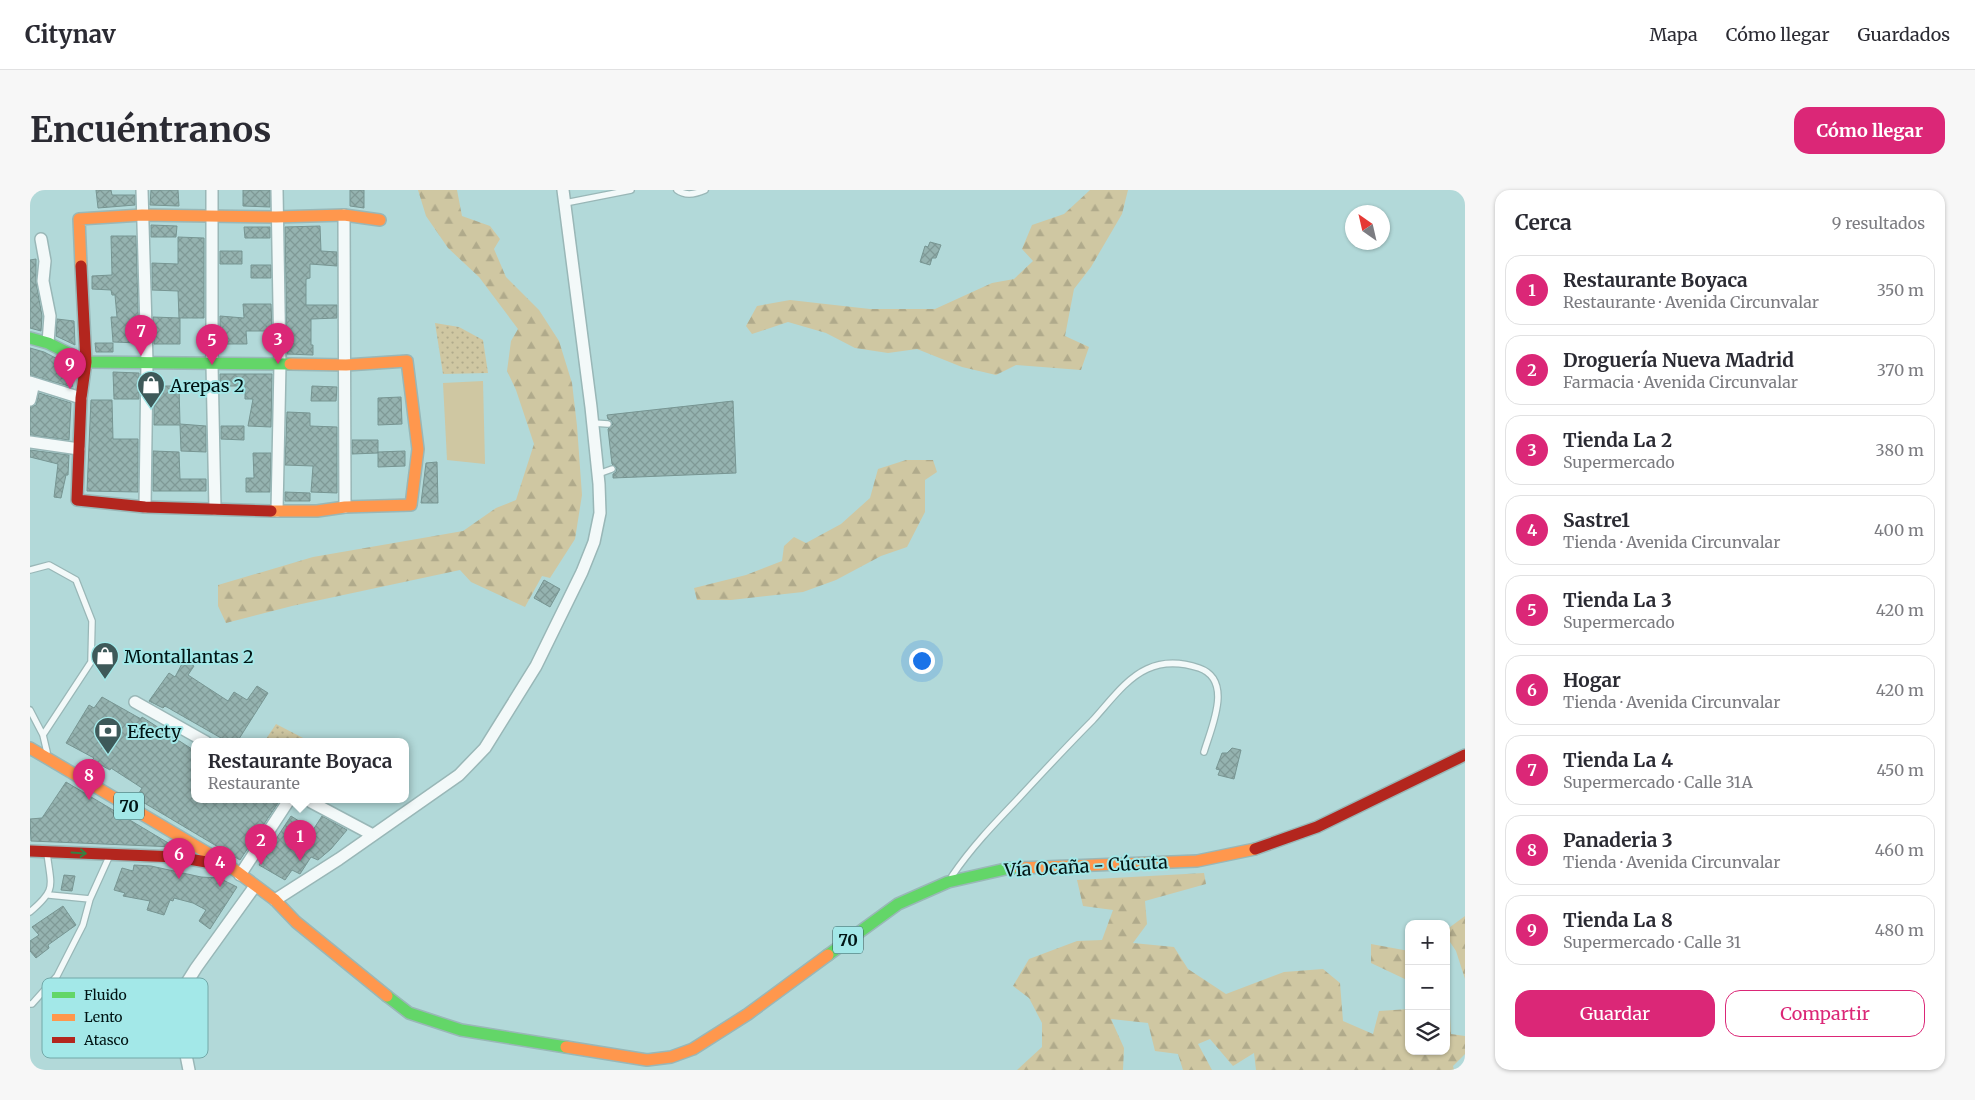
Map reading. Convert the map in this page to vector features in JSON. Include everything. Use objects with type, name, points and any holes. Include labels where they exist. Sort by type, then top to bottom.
[{"type":"street","points":[[142,190],[147,362],[145,507]]},
{"type":"street","points":[[212,190],[212,363],[215,509]]},
{"type":"street","points":[[277,190],[280,364],[277,511]]},
{"type":"street","points":[[275,900],[374,835],[458,775],[485,748],[536,666],[582,572],[594,542],[600,513],[593,422],[563,190]]},
{"type":"street","points":[[30,338],[48,343],[86,362],[346,365],[408,362],[418,450],[412,505],[345,507],[318,511],[277,511],[145,507],[77,500],[81,398],[86,362],[79,219],[142,215],[276,217],[344,215],[380,220]]},
{"type":"street","points":[[344,215],[345,507]]},
{"type":"street","points":[[41,239],[45,261],[43,281],[50,316],[48,343]]},
{"type":"street","points":[[30,400],[32,383],[81,398]]},
{"type":"street","points":[[30,442],[79,449]]},
{"type":"street","points":[[135,702],[199,738]]},
{"type":"street","name":"70","points":[[30,748],[228,865],[275,900]]},
{"type":"street","name":"Vía Ocaña - Cúcuta","points":[[275,900],[296,922],[373,986],[409,1013],[461,1030],[647,1060],[671,1057],[693,1049],[748,1014],[898,904],[948,882],[1010,868],[1197,861],[1267,846],[1317,827],[1465,756]]},
{"type":"street","points":[[240,875],[287,803]]},
{"type":"street","points":[[313,803],[374,835]]},
{"type":"street","points":[[30,852],[47,851],[178,857],[228,865]]},
{"type":"street","points":[[190,978],[255,886]]},
{"type":"lane","points":[[565,203],[630,190]]},
{"type":"lane","points":[[677,190],[681,193],[698,193],[705,190]]},
{"type":"lane","points":[[593,422],[608,424]]},
{"type":"lane","points":[[598,474],[612,468]]},
{"type":"lane","points":[[30,570],[49,565],[76,580],[92,621],[91,662],[43,735]]},
{"type":"lane","points":[[948,882],[976,844],[1122,689],[1145,670],[1165,664],[1186,664],[1204,670],[1214,681],[1218,694],[1217,706],[1204,752]]},
{"type":"lane","points":[[30,710],[43,735],[48,759]]},
{"type":"lane","points":[[30,912],[49,895],[51,884],[47,851]]},
{"type":"lane","points":[[55,978],[83,925],[90,899],[110,855]]},
{"type":"lane","points":[[49,895],[90,899]]},
{"type":"lane","points":[[30,1004],[42,993]]},
{"type":"green space","points":[[418,190],[457,190],[462,216],[490,226],[500,239],[494,249],[506,277],[539,310],[559,341],[572,383],[577,426],[582,495],[575,539],[550,578],[542,576],[525,607],[471,582],[460,570],[292,606],[226,623],[218,606],[218,585],[313,557],[463,531],[496,508],[516,500],[534,444],[516,390],[507,371],[511,341],[518,329],[479,277],[448,248],[426,216]]},
{"type":"green space","points":[[1090,190],[1128,190],[1122,214],[1091,267],[1074,289],[1065,336],[1089,347],[1081,370],[1016,365],[996,375],[962,367],[917,349],[888,353],[855,348],[826,333],[788,322],[752,334],[746,326],[757,306],[790,300],[870,309],[935,309],[992,283],[1014,279],[1033,261],[1022,249],[1032,225],[1064,214]]},
{"type":"green space","points":[[435,323],[459,327],[483,340],[488,373],[443,374]]},
{"type":"green space","points":[[483,381],[485,464],[447,460],[443,383]]},
{"type":"green space","points":[[906,460],[933,460],[937,472],[925,480],[925,512],[907,547],[881,556],[836,580],[803,592],[731,600],[697,600],[694,588],[746,575],[782,561],[784,546],[794,537],[806,543],[841,524],[870,498],[878,469]]},
{"type":"green space","points":[[276,724],[303,738],[267,738]]},
{"type":"green space","points":[[1204,873],[1206,884],[1145,901],[1147,924],[1133,943],[1174,947],[1188,969],[1226,994],[1284,972],[1323,969],[1340,983],[1343,1021],[1373,1034],[1379,1011],[1405,1009],[1405,1055],[1450,1055],[1450,1014],[1451,1034],[1465,1036],[1465,1054],[1453,1066],[1454,1070],[1256,1070],[1254,1053],[1233,1066],[1210,1039],[1198,1044],[1212,1070],[1183,1070],[1178,1054],[1155,1051],[1148,1023],[1111,1019],[1124,1048],[1123,1070],[1017,1070],[1042,1047],[1042,1023],[1029,998],[1013,986],[1029,959],[1077,941],[1102,940],[1113,910],[1083,906],[1077,880]]},
{"type":"green space","points":[[1465,916],[1465,979],[1456,951],[1450,942],[1450,927]]},
{"type":"green space","points":[[1371,944],[1405,950],[1405,979],[1371,963]]},
{"type":"building","points":[[96,190],[111,190],[112,195],[135,195],[135,205],[98,208]]},
{"type":"building","points":[[151,190],[178,190],[179,206],[150,205]]},
{"type":"building","points":[[243,190],[270,190],[270,207],[243,206]]},
{"type":"building","points":[[350,190],[364,190],[364,208],[350,206]]},
{"type":"building","points":[[151,225],[177,226],[176,237],[151,237]]},
{"type":"building","points":[[320,226],[321,251],[337,252],[337,266],[310,264],[310,278],[306,279],[306,305],[337,305],[337,318],[311,319],[313,355],[287,354],[285,227]]},
{"type":"building","points":[[244,227],[270,227],[270,238],[245,238]]},
{"type":"building","points":[[111,236],[136,236],[139,343],[113,342],[111,317],[117,317],[115,295],[112,295],[111,290],[92,289],[92,276],[112,275]]},
{"type":"building","points":[[178,237],[204,238],[204,318],[179,318],[178,291],[152,290],[152,263],[178,264]]},
{"type":"building","points":[[930,242],[941,245],[936,258],[932,258],[930,265],[920,262],[925,246],[928,247]]},
{"type":"building","points":[[220,251],[242,251],[242,264],[220,264]]},
{"type":"building","points":[[36,259],[36,282],[42,316],[41,331],[30,328],[30,260]]},
{"type":"building","points":[[251,265],[271,265],[271,278],[251,278]]},
{"type":"building","points":[[243,304],[271,304],[272,331],[246,331],[247,344],[220,344],[220,316],[244,318]]},
{"type":"building","points":[[153,317],[180,318],[180,344],[154,344]]},
{"type":"building","points":[[57,319],[74,321],[75,345],[56,336]]},
{"type":"building","points":[[95,343],[113,343],[113,352],[96,352]]},
{"type":"building","points":[[30,348],[44,352],[75,368],[72,387],[30,375]]},
{"type":"building","points":[[113,372],[139,373],[139,399],[114,399]]},
{"type":"building","points":[[220,374],[272,374],[271,427],[248,426],[253,399],[245,399],[245,386],[220,386]]},
{"type":"building","points":[[154,386],[179,386],[180,424],[206,426],[206,452],[181,451],[180,425],[154,425]]},
{"type":"building","points":[[312,386],[337,387],[336,401],[311,401]]},
{"type":"building","points":[[39,393],[71,403],[69,440],[30,435],[30,407],[36,405]]},
{"type":"building","points":[[401,397],[402,424],[378,425],[378,398]]},
{"type":"building","points":[[91,400],[112,400],[113,439],[138,439],[138,492],[87,491]]},
{"type":"building","points":[[733,401],[736,473],[613,478],[617,468],[612,464],[608,429],[613,424],[607,415]]},
{"type":"building","points":[[287,412],[310,413],[310,426],[337,427],[337,493],[311,492],[313,466],[285,465]]},
{"type":"building","points":[[221,426],[244,426],[244,440],[221,439]]},
{"type":"building","points":[[352,440],[378,440],[378,453],[352,454]]},
{"type":"building","points":[[30,450],[69,455],[68,475],[66,475],[61,498],[54,497],[58,464],[30,457]]},
{"type":"building","points":[[153,451],[179,452],[180,479],[206,479],[206,491],[153,491]]},
{"type":"building","points":[[405,451],[405,466],[378,467],[378,452]]},
{"type":"building","points":[[253,453],[271,453],[270,492],[246,492],[246,478],[254,478]]},
{"type":"building","points":[[437,462],[438,503],[421,503],[426,463]]},
{"type":"building","points":[[285,492],[310,493],[310,501],[285,501]]},
{"type":"building","points":[[544,580],[560,589],[550,607],[534,598]]},
{"type":"building","points":[[184,660],[194,666],[188,675],[228,701],[234,692],[247,700],[257,686],[268,693],[240,738],[221,738],[165,706],[163,708],[149,701],[169,673],[175,677]]},
{"type":"building","points":[[102,697],[141,719],[142,717],[191,748],[191,803],[278,803],[240,860],[136,798],[142,788],[66,743],[89,705],[94,708]]},
{"type":"building","points":[[1232,748],[1241,750],[1234,779],[1218,775],[1220,770],[1216,769],[1222,753],[1227,753]]},
{"type":"building","points":[[66,782],[175,847],[31,841],[30,819],[42,818]]},
{"type":"building","points":[[291,816],[313,830],[322,816],[347,830],[331,849],[318,860],[311,857],[300,874],[292,870],[285,880],[259,865]]},
{"type":"building","points":[[134,865],[151,866],[201,877],[219,878],[237,887],[210,929],[199,921],[206,910],[193,903],[174,898],[173,901],[170,900],[164,915],[147,910],[150,901],[123,896],[125,893],[114,890],[122,868],[133,871]]},
{"type":"building","points":[[64,875],[75,876],[72,891],[61,890]]},
{"type":"building","points":[[63,906],[76,925],[48,945],[49,948],[36,958],[30,951],[30,941],[39,935],[32,927]]},
{"type":"traffic: fast","points":[[30,338],[48,343],[86,362],[290,364]]},
{"type":"traffic: fast","points":[[828,955],[898,904],[948,882],[1010,868],[1019,868]]},
{"type":"traffic: fast","points":[[387,996],[409,1013],[461,1030],[566,1047]]},
{"type":"traffic: slow","points":[[81,266],[79,219],[142,215],[276,217],[344,215],[380,220]]},
{"type":"traffic: slow","points":[[271,511],[317,511],[345,507],[411,505],[418,449],[407,361],[346,365],[290,364]]},
{"type":"traffic: slow","points":[[30,748],[228,865],[275,900],[296,922],[387,996]]},
{"type":"traffic: slow","points":[[1019,868],[1197,861],[1255,849]]},
{"type":"traffic: slow","points":[[566,1047],[647,1060],[671,1057],[693,1049],[748,1014],[828,955]]},
{"type":"traffic: jam","points":[[81,266],[86,362],[81,398],[77,500],[145,507],[271,511]]},
{"type":"traffic: jam","points":[[1255,849],[1317,827],[1465,755]]},
{"type":"traffic: jam","points":[[30,851],[177,857],[224,865]]},
{"type":"place","name":"Tienda La 4","points":[[141,356]]},
{"type":"place","name":"Tienda La 2","points":[[278,364]]},
{"type":"place","name":"Tienda La 3","points":[[212,365]]},
{"type":"place","name":"Tienda La 8","points":[[70,389]]},
{"type":"place","name":"Arepas 2","points":[[151,409]]},
{"type":"place","name":"Montallantas 2","points":[[105,680]]},
{"type":"place","name":"Efecty","points":[[108,755]]},
{"type":"place","name":"Panaderia 3","points":[[89,800]]},
{"type":"place","name":"Restaurante Boyaca","points":[[300,861]]},
{"type":"place","name":"Droguería Nueva Madrid","points":[[261,865]]},
{"type":"place","name":"Hogar","points":[[179,879]]},
{"type":"place","name":"Sastre1","points":[[220,887]]}]
